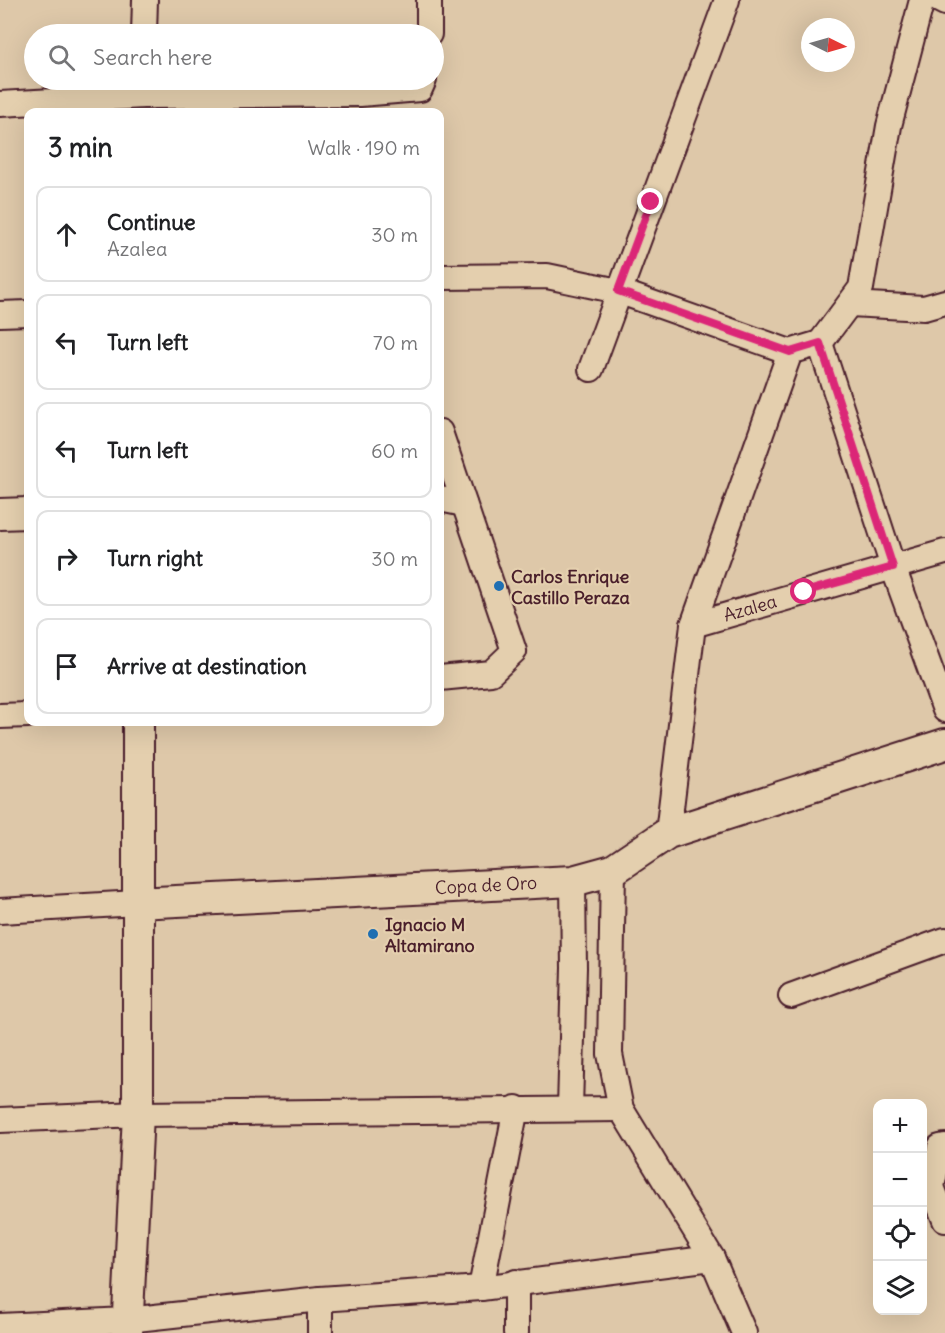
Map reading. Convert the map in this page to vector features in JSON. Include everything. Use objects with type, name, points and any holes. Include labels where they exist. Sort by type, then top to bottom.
[{"type":"street","points":[[144,24],[145,0]]},
{"type":"street","points":[[429,0],[429,24]]},
{"type":"street","points":[[591,369],[726,0]]},
{"type":"street","points":[[444,277],[547,276],[618,291],[790,352],[820,343],[861,288],[889,126],[922,0]]},
{"type":"street","points":[[939,0],[945,3]]},
{"type":"street","points":[[0,104],[143,96],[359,103],[416,90]]},
{"type":"street","points":[[850,304],[924,308],[945,302]]},
{"type":"street","points":[[0,314],[24,313]]},
{"type":"street","points":[[820,343],[893,567],[945,710]]},
{"type":"street","points":[[668,833],[693,625],[790,352]]},
{"type":"street","points":[[444,444],[514,651],[491,673],[444,678]]},
{"type":"street","points":[[444,500],[464,504]]},
{"type":"street","points":[[0,514],[24,513]]},
{"type":"street","name":"Azalea","points":[[693,625],[945,552]]},
{"type":"street","points":[[0,717],[24,715]]},
{"type":"street","points":[[127,1326],[138,1114],[138,726]]},
{"type":"street","name":"Copa de Oro","points":[[0,911],[573,881],[613,870],[668,833],[945,744]]},
{"type":"street","points":[[613,870],[610,1054],[621,1109],[712,1258],[744,1333]]},
{"type":"street","points":[[570,1108],[574,968],[573,881]]},
{"type":"street","points":[[791,996],[945,940]]},
{"type":"street","points":[[0,1120],[138,1114],[516,1108],[621,1109]]},
{"type":"street","points":[[481,1288],[516,1108]]},
{"type":"street","points":[[945,1146],[940,1147],[932,1187],[945,1220]]},
{"type":"street","points":[[0,1326],[127,1326],[320,1299],[481,1288],[712,1258]]},
{"type":"street","points":[[516,1282],[516,1333]]},
{"type":"street","points":[[320,1299],[320,1333]]},
{"type":"place","name":"Carlos Enrique Castillo Peraza","points":[[499,586]]},
{"type":"place","name":"Ignacio M Altamirano","points":[[373,934]]},
{"type":"route","points":[[651,202],[618,291],[790,352],[820,343],[893,567],[804,592]]}]
